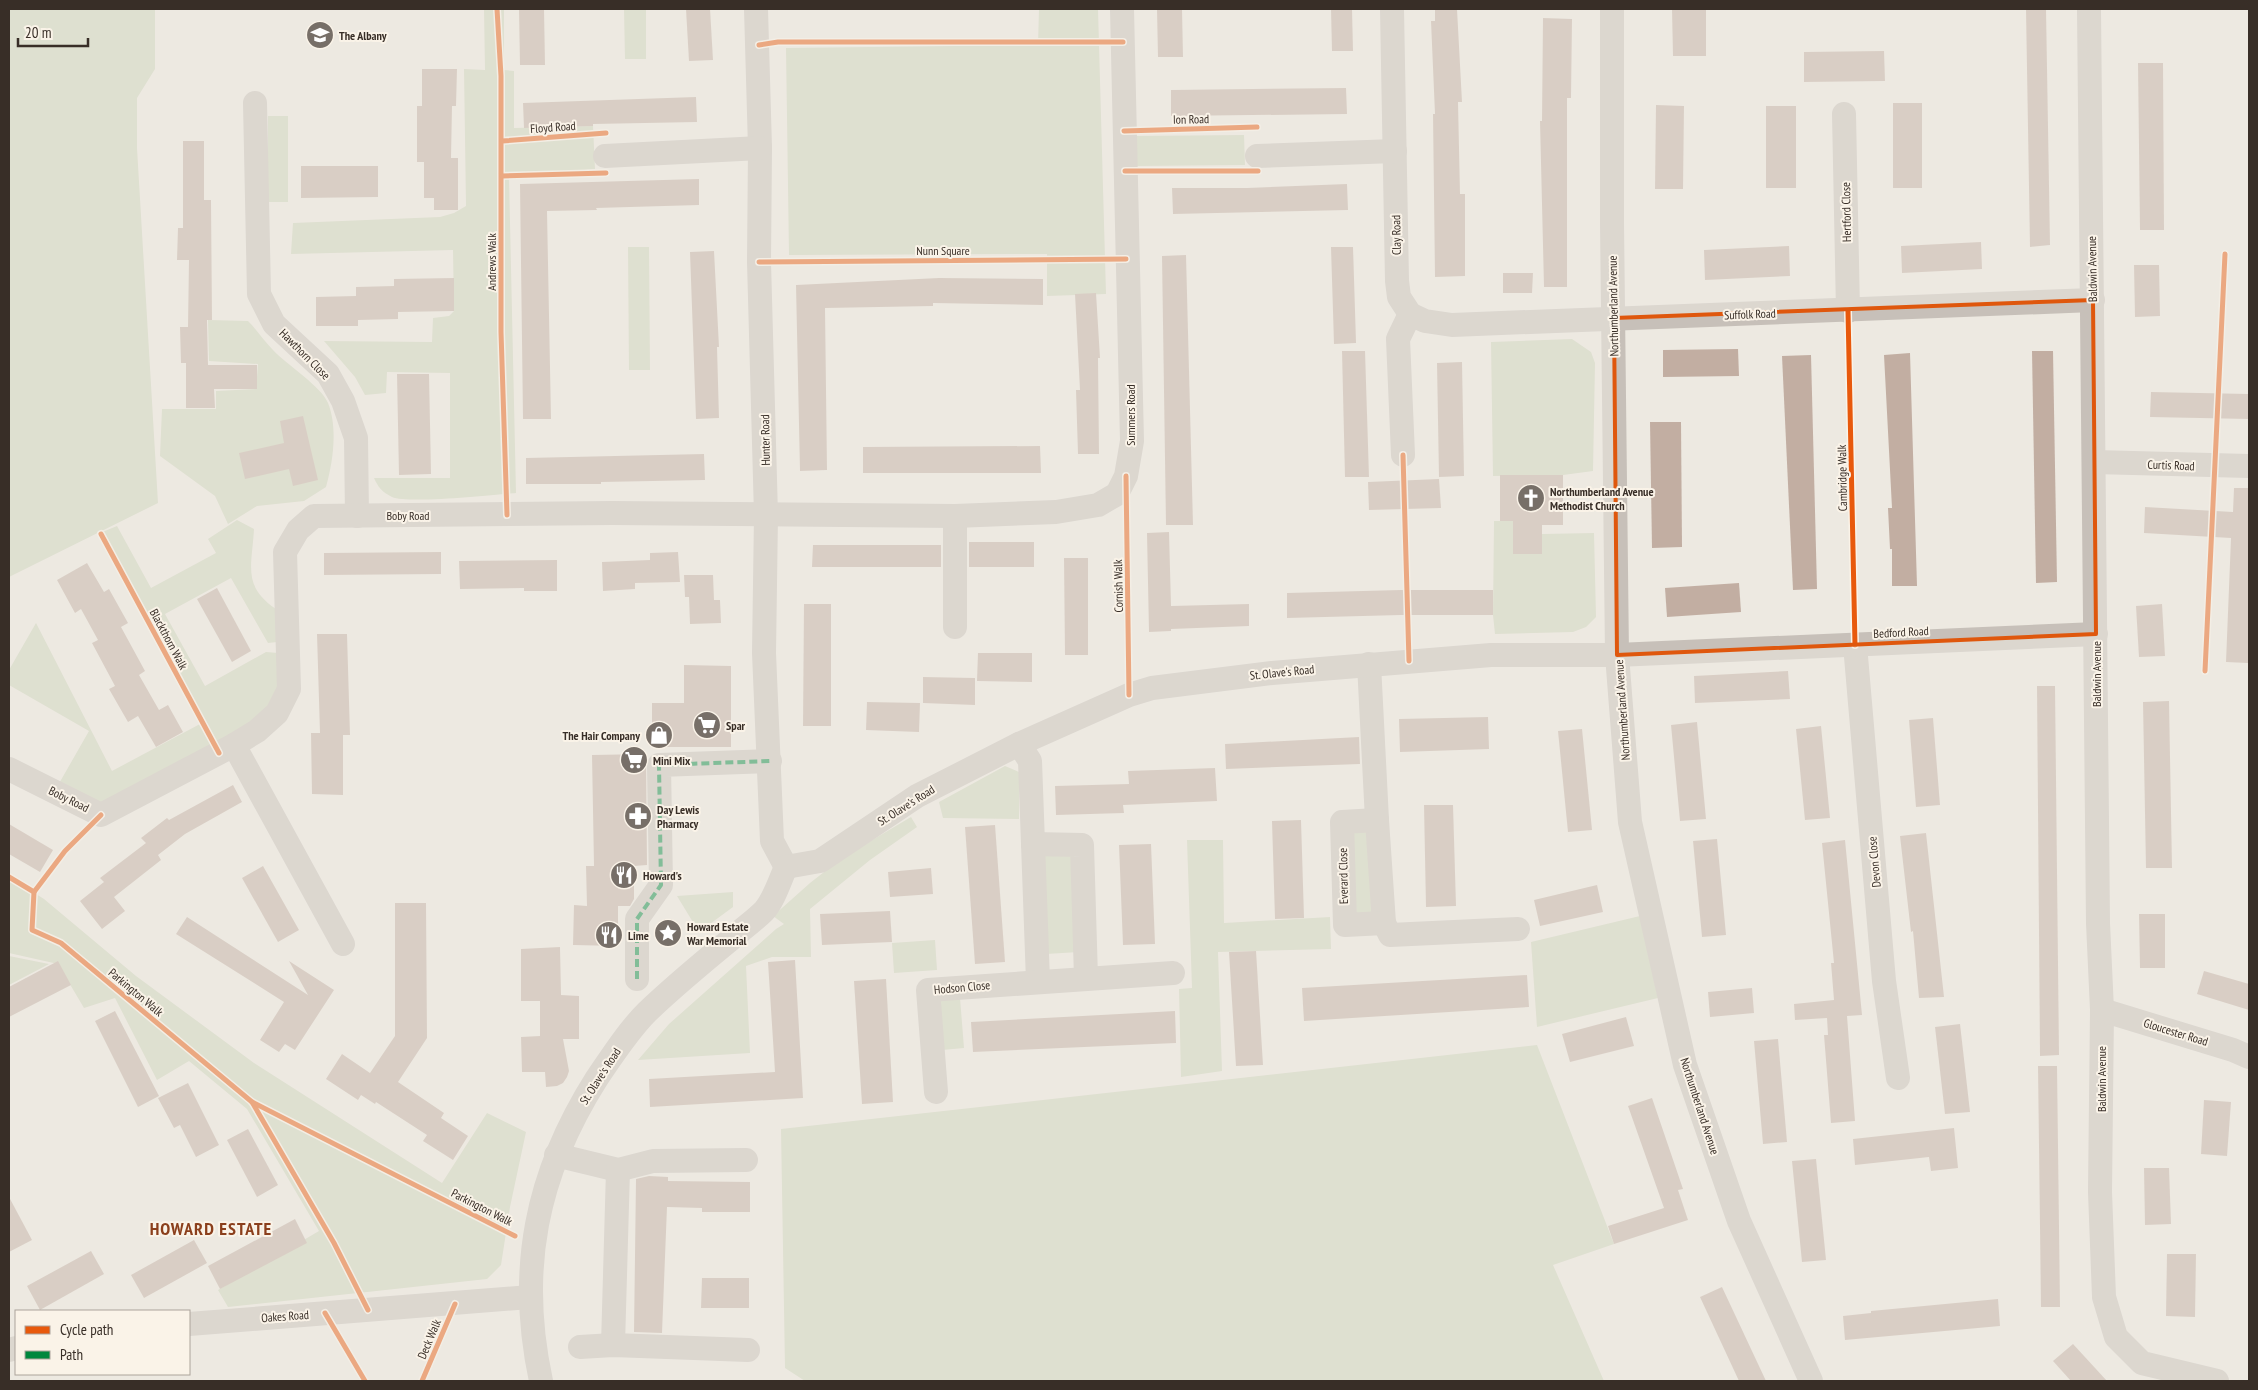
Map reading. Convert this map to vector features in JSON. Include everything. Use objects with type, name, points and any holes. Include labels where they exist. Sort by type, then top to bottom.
[{"type":"street","name":"Hunter Road","points":[[756,9],[760,148],[759,262],[766,515],[764,653],[772,841],[786,867]]},
{"type":"street","name":"Summers Road","points":[[766,515],[955,516],[1056,512],[1098,505],[1117,494],[1126,476],[1132,441],[1122,9]]},
{"type":"street","name":"Clay Road","points":[[1392,9],[1397,281],[1399,297],[1410,314]]},
{"type":"street","name":"Northumberland Avenue","points":[[1612,9],[1617,655],[1630,822],[1685,1065],[1739,1221],[1811,1381]]},
{"type":"street","name":"Baldwin Avenue","points":[[2089,9],[2098,922],[2102,1010],[2100,1192],[2104,1297],[2116,1338],[2142,1364],[2217,1381]]},
{"type":"street","name":"Hawthorn Close","points":[[255,103],[259,294],[274,324],[328,374],[343,401],[356,438],[358,516]]},
{"type":"street","name":"Hertford Close","points":[[1844,114],[1848,311]]},
{"type":"street","points":[[605,156],[760,148]]},
{"type":"street","points":[[1257,156],[1394,151]]},
{"type":"street","name":"Suffolk Road","points":[[1410,314],[1425,321],[1452,325],[2093,300]]},
{"type":"street","points":[[1404,455],[1398,338],[1410,314]]},
{"type":"street","name":"Curtis Road","points":[[2094,462],[2249,466]]},
{"type":"street","name":"Boby Road","points":[[9,769],[101,815],[258,731],[277,714],[289,689],[284,552],[298,530],[314,516],[604,513],[766,515]]},
{"type":"street","points":[[955,516],[955,627]]},
{"type":"street","name":"Bedford Road","points":[[1617,655],[2096,634]]},
{"type":"street","name":"Devon Close","points":[[1855,645],[1884,981],[1898,1078]]},
{"type":"street","name":"St. Olave's Road","points":[[541,1381],[530,1297],[532,1254],[539,1210],[556,1155],[585,1097],[623,1042],[646,1013],[765,910],[786,867],[820,861],[917,796],[1019,744],[1130,695],[1152,688],[1272,673],[1491,655],[1617,655]]},
{"type":"street","points":[[1370,664],[1376,820],[1384,922],[1390,936],[1518,930]]},
{"type":"street","points":[[1019,744],[1030,761],[1038,981]]},
{"type":"street","points":[[234,745],[343,944]]},
{"type":"street","points":[[637,979],[637,919],[661,885],[660,765],[770,761]]},
{"type":"street","name":"Everard Close","points":[[1376,820],[1342,822],[1345,925],[1384,922]]},
{"type":"street","points":[[1033,844],[1082,845],[1086,978]]},
{"type":"street","name":"Hodson Close","points":[[936,1092],[928,990],[1173,973]]},
{"type":"street","name":"Gloucester Road","points":[[2102,1010],[2233,1050],[2249,1057]]},
{"type":"street","points":[[556,1155],[618,1170],[653,1161],[746,1160]]},
{"type":"street","points":[[613,1345],[618,1170]]},
{"type":"street","name":"Oakes Road","points":[[190,1324],[530,1297]]},
{"type":"street","points":[[580,1347],[613,1345],[748,1350]]},
{"type":"highlighted area","points":[[2093,300],[2096,634],[1617,655],[1614,318]]},
{"type":"green space","points":[[9,9],[155,9],[155,69],[137,98],[137,148],[158,503],[9,577]]},
{"type":"green space","points":[[484,9],[504,9],[504,70],[514,71],[514,128],[593,126],[595,169],[509,177],[516,493],[415,500],[401,499],[386,493],[379,487],[374,478],[450,478],[450,373],[387,372],[386,393],[365,395],[355,377],[324,341],[432,342],[433,318],[449,316],[454,311],[453,250],[291,254],[293,223],[440,217],[454,213],[466,206],[464,69],[485,70]]},
{"type":"green space","points":[[624,9],[646,9],[646,59],[625,59]]},
{"type":"green space","points":[[1039,9],[1098,9],[1106,294],[1047,296],[1047,254],[789,255],[786,48],[1038,45]]},
{"type":"green space","points":[[268,116],[288,116],[288,202],[268,202]]},
{"type":"green space","points":[[1244,135],[1245,165],[1137,166],[1136,136]]},
{"type":"green space","points":[[628,247],[649,247],[650,370],[629,370]]},
{"type":"green space","points":[[208,320],[248,321],[279,356],[319,390],[328,403],[333,423],[331,467],[326,487],[304,501],[257,506],[228,524],[215,496],[160,456],[162,409],[216,409],[216,391],[256,389],[258,364],[209,361]]},
{"type":"green space","points":[[1572,339],[1591,352],[1595,363],[1593,471],[1563,475],[1493,476],[1491,342]]},
{"type":"green space","points":[[237,520],[254,529],[252,574],[258,592],[276,609],[277,642],[268,643],[231,578],[165,614],[205,686],[266,652],[278,653],[280,685],[267,714],[216,745],[100,533],[117,526],[151,588],[216,553],[208,539]]},
{"type":"green space","points":[[1494,521],[1513,521],[1514,554],[1542,553],[1542,534],[1594,533],[1596,617],[1586,627],[1573,632],[1495,634],[1493,615]]},
{"type":"green space","points":[[36,623],[112,771],[200,724],[214,748],[108,805],[57,787],[89,731],[9,685],[9,670]]},
{"type":"green space","points":[[1005,766],[1019,772],[1019,819],[943,818],[939,802]]},
{"type":"green space","points":[[911,817],[917,827],[870,860],[810,909],[811,957],[772,957],[746,966],[750,1053],[638,1060],[669,1024],[784,924],[773,916],[810,883],[842,858]]},
{"type":"green space","points":[[1371,831],[1375,914],[1353,915],[1349,832]]},
{"type":"green space","points":[[1187,840],[1223,840],[1224,923],[1330,917],[1331,949],[1218,952],[1222,1071],[1181,1077],[1179,989],[1192,988]]},
{"type":"green space","points":[[1074,850],[1079,952],[1046,954],[1041,852]]},
{"type":"green space","points":[[9,877],[44,899],[136,976],[254,1063],[442,1183],[487,1113],[526,1132],[510,1207],[501,1265],[487,1279],[228,1307],[218,1290],[319,1231],[247,1109],[189,1061],[157,1080],[115,998],[84,1008],[58,964],[9,953]]},
{"type":"green space","points":[[733,892],[733,907],[699,932],[677,896]]},
{"type":"green space","points":[[1640,916],[1658,998],[1537,1027],[1531,942]]},
{"type":"green space","points":[[935,940],[937,970],[894,973],[892,943]]},
{"type":"green space","points":[[9,956],[49,964],[9,985]]},
{"type":"green space","points":[[960,998],[964,1048],[942,1050],[938,1000]]},
{"type":"green space","points":[[1537,1045],[1614,1244],[1553,1265],[1604,1381],[805,1381],[785,1368],[781,1129]]},
{"type":"building","points":[[519,9],[544,9],[545,65],[520,65]]},
{"type":"building","points":[[686,9],[710,9],[713,60],[689,61]]},
{"type":"building","points":[[1157,9],[1182,9],[1183,57],[1158,57]]},
{"type":"building","points":[[1331,9],[1352,9],[1353,51],[1332,51]]},
{"type":"building","points":[[1435,9],[1457,9],[1462,102],[1458,102],[1460,194],[1465,194],[1465,276],[1435,277],[1433,114],[1435,114],[1431,21],[1435,21]]},
{"type":"building","points":[[1672,9],[1706,9],[1706,56],[1673,56]]},
{"type":"building","points":[[2026,9],[2046,9],[2050,245],[2030,247]]},
{"type":"building","points":[[1543,18],[1572,19],[1571,98],[1567,98],[1567,287],[1544,287],[1540,121],[1542,121]]},
{"type":"building","points":[[1884,51],[1885,81],[1804,82],[1804,52]]},
{"type":"building","points":[[2138,63],[2163,63],[2164,230],[2140,230]]},
{"type":"building","points":[[422,69],[457,69],[456,106],[452,106],[451,158],[458,158],[458,210],[434,210],[434,198],[424,198],[424,162],[417,162],[417,106],[422,106]]},
{"type":"building","points":[[1346,88],[1347,114],[1171,116],[1171,90]]},
{"type":"building","points":[[696,97],[697,122],[593,124],[593,126],[524,128],[523,103]]},
{"type":"building","points":[[1893,103],[1922,103],[1922,188],[1893,188]]},
{"type":"building","points":[[1656,105],[1684,106],[1683,189],[1655,189]]},
{"type":"building","points":[[1766,106],[1796,106],[1796,188],[1766,188]]},
{"type":"building","points":[[183,141],[204,141],[204,200],[211,200],[212,320],[207,320],[208,365],[257,365],[257,389],[214,389],[215,408],[186,408],[186,363],[181,363],[180,327],[188,327],[189,260],[177,260],[178,228],[183,228]]},
{"type":"building","points":[[301,166],[378,166],[378,197],[301,198]]},
{"type":"building","points":[[699,179],[699,205],[547,211],[551,419],[523,419],[520,184]]},
{"type":"building","points":[[1347,184],[1348,210],[1173,214],[1172,188],[1247,188]]},
{"type":"building","points":[[1981,242],[1982,269],[1902,273],[1901,246]]},
{"type":"building","points":[[1789,246],[1790,276],[1705,280],[1704,250]]},
{"type":"building","points":[[1331,247],[1353,247],[1356,343],[1334,344]]},
{"type":"building","points":[[714,251],[719,347],[717,347],[719,418],[696,419],[690,252]]},
{"type":"building","points":[[1186,255],[1193,525],[1166,525],[1162,256]]},
{"type":"building","points":[[2134,265],[2159,265],[2160,316],[2135,317]]},
{"type":"building","points":[[1503,273],[1533,273],[1532,293],[1503,293]]},
{"type":"building","points":[[454,278],[454,311],[398,312],[398,319],[358,320],[358,326],[316,326],[316,297],[356,296],[356,287],[394,286],[394,279]]},
{"type":"building","points":[[939,278],[1043,279],[1043,305],[933,303],[933,306],[825,308],[827,470],[800,471],[796,285]]},
{"type":"building","points":[[1096,293],[1100,358],[1098,358],[1099,454],[1078,454],[1076,390],[1080,390],[1075,294]]},
{"type":"building","points":[[1738,349],[1739,376],[1663,377],[1663,350]]},
{"type":"building","points":[[1342,351],[1365,351],[1369,477],[1345,477]]},
{"type":"building","points":[[2032,351],[2053,351],[2057,582],[2036,583]]},
{"type":"building","points":[[1910,353],[1917,586],[1892,586],[1892,549],[1890,549],[1888,508],[1892,508],[1884,355]]},
{"type":"building","points":[[1811,355],[1817,589],[1793,590],[1782,356]]},
{"type":"building","points":[[1462,362],[1464,476],[1439,477],[1437,363]]},
{"type":"building","points":[[397,374],[429,374],[431,474],[399,475]]},
{"type":"building","points":[[2151,392],[2249,394],[2249,419],[2150,417]]},
{"type":"building","points":[[303,416],[318,480],[293,486],[289,469],[245,479],[239,453],[284,443],[280,421]]},
{"type":"building","points":[[1650,422],[1681,422],[1682,547],[1652,548]]},
{"type":"building","points":[[1040,446],[1041,473],[863,473],[863,447]]},
{"type":"building","points":[[704,454],[705,480],[601,482],[601,484],[526,484],[526,458]]},
{"type":"building","name":"Northumberland Avenue Methodist Church","points":[[1500,475],[1563,475],[1563,525],[1542,525],[1542,554],[1513,554],[1513,521],[1500,521]]},
{"type":"building","points":[[1439,479],[1441,508],[1369,510],[1368,482]]},
{"type":"building","points":[[2234,488],[2249,488],[2248,663],[2226,662],[2231,538],[2144,533],[2145,507],[2233,512]]},
{"type":"building","points":[[1169,532],[1171,606],[1249,604],[1249,626],[1171,629],[1171,631],[1149,632],[1147,533]]},
{"type":"building","points":[[969,542],[1034,542],[1034,567],[969,567]]},
{"type":"building","points":[[813,545],[941,545],[941,567],[812,567]]},
{"type":"building","points":[[441,552],[441,574],[324,575],[324,553]]},
{"type":"building","points":[[678,552],[680,582],[635,583],[635,589],[603,591],[602,562],[650,560],[650,553]]},
{"type":"building","points":[[1064,558],[1088,558],[1088,655],[1065,655]]},
{"type":"building","points":[[557,560],[557,591],[524,591],[524,588],[460,589],[459,561]]},
{"type":"building","points":[[87,563],[104,592],[109,589],[128,623],[121,627],[145,671],[139,675],[159,710],[168,705],[183,732],[156,747],[138,716],[128,722],[109,689],[115,686],[92,643],[98,640],[81,609],[75,613],[57,580]]},
{"type":"building","points":[[684,575],[713,575],[714,600],[720,600],[721,623],[690,624],[689,597],[685,597]]},
{"type":"building","points":[[1739,583],[1741,612],[1667,617],[1665,588]]},
{"type":"building","points":[[217,588],[251,651],[232,662],[197,599]]},
{"type":"building","points":[[1493,590],[1493,615],[1287,618],[1287,593]]},
{"type":"building","points":[[804,604],[831,604],[831,726],[803,726]]},
{"type":"building","points":[[2162,604],[2165,656],[2139,657],[2136,606]]},
{"type":"building","points":[[317,634],[347,634],[350,735],[343,735],[343,795],[312,794],[311,733],[320,733]]},
{"type":"building","points":[[978,653],[1032,653],[1032,682],[977,681]]},
{"type":"building","name":"Spar","points":[[684,665],[731,666],[731,747],[652,747],[652,703],[684,703]]},
{"type":"building","points":[[1788,671],[1790,699],[1695,703],[1694,676]]},
{"type":"building","points":[[923,677],[975,678],[975,705],[923,703]]},
{"type":"building","points":[[2037,686],[2055,686],[2059,1055],[2040,1056]]},
{"type":"building","points":[[2169,701],[2172,868],[2146,868],[2143,702]]},
{"type":"building","points":[[867,702],[920,703],[919,732],[866,730]]},
{"type":"building","points":[[1488,717],[1489,749],[1400,752],[1399,719]]},
{"type":"building","points":[[1933,718],[1940,805],[1916,807],[1909,720]]},
{"type":"building","points":[[1697,722],[1706,819],[1680,821],[1671,725]]},
{"type":"building","points":[[1821,726],[1830,818],[1805,820],[1796,729]]},
{"type":"building","points":[[1582,729],[1592,830],[1568,832],[1558,731]]},
{"type":"building","points":[[1359,737],[1360,764],[1226,769],[1225,744]]},
{"type":"building","points":[[646,754],[647,865],[634,866],[634,899],[630,906],[618,906],[618,946],[573,945],[574,905],[587,906],[586,866],[594,866],[592,755]]},
{"type":"building","points":[[1215,768],[1217,801],[1123,805],[1124,813],[1056,815],[1055,786],[1129,784],[1128,771]]},
{"type":"building","points":[[233,785],[242,802],[185,834],[158,855],[161,860],[114,897],[125,911],[102,929],[80,901],[104,882],[100,878],[146,843],[141,838],[167,818],[169,820]]},
{"type":"building","points":[[1424,805],[1453,805],[1456,906],[1426,907]]},
{"type":"building","points":[[1301,820],[1304,918],[1275,919],[1272,821]]},
{"type":"building","points":[[9,824],[53,850],[40,872],[9,854]]},
{"type":"building","points":[[995,825],[1005,962],[975,964],[965,827]]},
{"type":"building","points":[[1926,833],[1944,997],[1919,998],[1913,931],[1911,932],[1900,836]]},
{"type":"building","points":[[1717,839],[1726,935],[1702,937],[1693,841]]},
{"type":"building","points":[[1845,840],[1862,1015],[1847,1016],[1855,1121],[1831,1123],[1824,1035],[1828,1035],[1827,1018],[1795,1020],[1794,1004],[1834,1000],[1831,963],[1834,963],[1822,843]]},
{"type":"building","points":[[1151,844],[1155,944],[1123,945],[1119,845]]},
{"type":"building","points":[[263,866],[299,930],[278,942],[242,878]]},
{"type":"building","points":[[931,868],[933,894],[890,897],[888,872]]},
{"type":"building","points":[[1597,885],[1603,912],[1540,926],[1534,900]]},
{"type":"building","points":[[395,903],[426,903],[427,1038],[398,1082],[444,1113],[441,1118],[468,1136],[453,1160],[423,1141],[427,1135],[376,1102],[375,1104],[361,1095],[358,1100],[326,1079],[342,1054],[370,1073],[395,1036]]},
{"type":"building","points":[[890,911],[892,942],[822,945],[820,914]]},
{"type":"building","points":[[2139,914],[2165,914],[2165,968],[2140,968]]},
{"type":"building","points":[[187,917],[308,995],[289,961],[334,990],[295,1050],[285,1044],[279,1052],[260,1040],[284,1002],[176,934]]},
{"type":"building","points":[[560,947],[561,995],[579,996],[579,1039],[563,1039],[569,1071],[567,1077],[563,1083],[557,1086],[546,1087],[545,1072],[522,1072],[521,1037],[540,1036],[540,1001],[521,1001],[521,949]]},
{"type":"building","points":[[1256,951],[1263,1065],[1236,1066],[1229,952]]},
{"type":"building","points":[[795,960],[803,1098],[650,1107],[649,1079],[775,1072],[768,962]]},
{"type":"building","points":[[58,961],[71,985],[9,1017],[9,987]]},
{"type":"building","points":[[2204,971],[2249,984],[2249,1010],[2197,994]]},
{"type":"building","points":[[1527,975],[1529,1007],[1304,1021],[1302,988]]},
{"type":"building","points":[[886,979],[893,1102],[862,1104],[854,981]]},
{"type":"building","points":[[1752,988],[1754,1013],[1710,1017],[1708,992]]},
{"type":"building","points":[[115,1011],[159,1096],[138,1107],[95,1021]]},
{"type":"building","points":[[1175,1011],[1176,1043],[973,1052],[971,1022]]},
{"type":"building","points":[[1626,1017],[1634,1046],[1570,1062],[1562,1034]]},
{"type":"building","points":[[1960,1024],[1970,1112],[1945,1114],[1935,1027]]},
{"type":"building","points":[[1778,1039],[1787,1142],[1763,1144],[1754,1041]]},
{"type":"building","points":[[2038,1066],[2057,1066],[2060,1307],[2041,1307]]},
{"type":"building","points":[[188,1083],[219,1145],[196,1157],[180,1125],[174,1128],[158,1098]]},
{"type":"building","points":[[1652,1098],[1683,1189],[1678,1190],[1688,1220],[1614,1244],[1608,1226],[1664,1208],[1628,1106]]},
{"type":"building","points":[[2204,1100],[2231,1102],[2227,1156],[2201,1154]]},
{"type":"building","points":[[1954,1128],[1958,1168],[1931,1171],[1929,1157],[1855,1165],[1853,1139]]},
{"type":"building","points":[[248,1129],[278,1185],[257,1197],[227,1140]]},
{"type":"building","points":[[1816,1159],[1826,1260],[1802,1262],[1792,1161]]},
{"type":"building","points":[[2144,1168],[2169,1168],[2171,1224],[2145,1225]]},
{"type":"building","points":[[649,1176],[668,1177],[668,1181],[750,1182],[750,1212],[702,1212],[702,1208],[667,1207],[662,1333],[634,1332],[636,1179]]},
{"type":"building","points":[[9,1197],[32,1240],[9,1252]]},
{"type":"building","points":[[295,1219],[307,1243],[220,1289],[208,1266]]},
{"type":"building","points":[[194,1240],[207,1263],[144,1298],[131,1275]]},
{"type":"building","points":[[91,1251],[104,1274],[40,1310],[27,1286]]},
{"type":"building","points":[[2167,1254],[2196,1254],[2195,1317],[2166,1316]]},
{"type":"building","points":[[702,1278],[749,1278],[749,1308],[701,1308]]},
{"type":"building","points":[[1722,1287],[1766,1381],[1739,1381],[1700,1297]]},
{"type":"building","points":[[1998,1299],[2000,1326],[1845,1340],[1843,1316],[1871,1313],[1871,1311]]},
{"type":"building","points":[[2073,1344],[2107,1381],[2071,1381],[2053,1361]]},
{"type":"marked path","points":[[637,979],[637,919],[661,885],[659,765],[770,761]]},
{"type":"cycle path","name":"Andrews Walk","points":[[497,9],[501,76],[501,332],[507,515]]},
{"type":"cycle path","points":[[759,45],[778,42],[1123,42]]},
{"type":"cycle path","name":"Ion Road","points":[[1124,131],[1257,127]]},
{"type":"cycle path","name":"Floyd Road","points":[[502,141],[606,133]]},
{"type":"cycle path","points":[[1125,171],[1258,171]]},
{"type":"cycle path","points":[[502,176],[606,173]]},
{"type":"cycle path","points":[[2205,671],[2225,254]]},
{"type":"cycle path","name":"Nunn Square","points":[[759,262],[1126,259]]},
{"type":"cycle path","name":"Cambridge Walk","points":[[1848,311],[1855,645]]},
{"type":"cycle path","points":[[1403,455],[1409,661]]},
{"type":"cycle path","name":"Cornish Walk","points":[[1126,476],[1129,695]]},
{"type":"cycle path","name":"Blackthorn Walk","points":[[101,534],[219,753]]},
{"type":"cycle path","points":[[34,892],[65,851],[101,815]]},
{"type":"cycle path","name":"Parkington Walk","points":[[9,877],[34,892],[32,930],[61,943],[252,1102],[334,1243],[368,1310]]},
{"type":"cycle path","name":"Parkington Walk","points":[[252,1102],[515,1236]]},
{"type":"cycle path","name":"Deck Walk","points":[[422,1381],[455,1304]]},
{"type":"cycle path","points":[[325,1313],[365,1381]]},
{"type":"place","name":"The Albany","points":[[320,35]]},
{"type":"place","name":"Northumberland Avenue Methodist Church","points":[[1531,498]]},
{"type":"place","name":"Spar","points":[[707,725]]},
{"type":"place","name":"The Hair Company","points":[[659,735]]},
{"type":"place","name":"Mini Mix","points":[[634,760]]},
{"type":"place","name":"Day Lewis Pharmacy","points":[[638,816]]},
{"type":"place","name":"Howard's","points":[[624,875]]},
{"type":"place","name":"Howard Estate War Memorial","points":[[668,933]]},
{"type":"place","name":"Lime","points":[[609,935]]},
{"type":"district","name":"HOWARD ESTATE","points":[[211,1228]]}]
